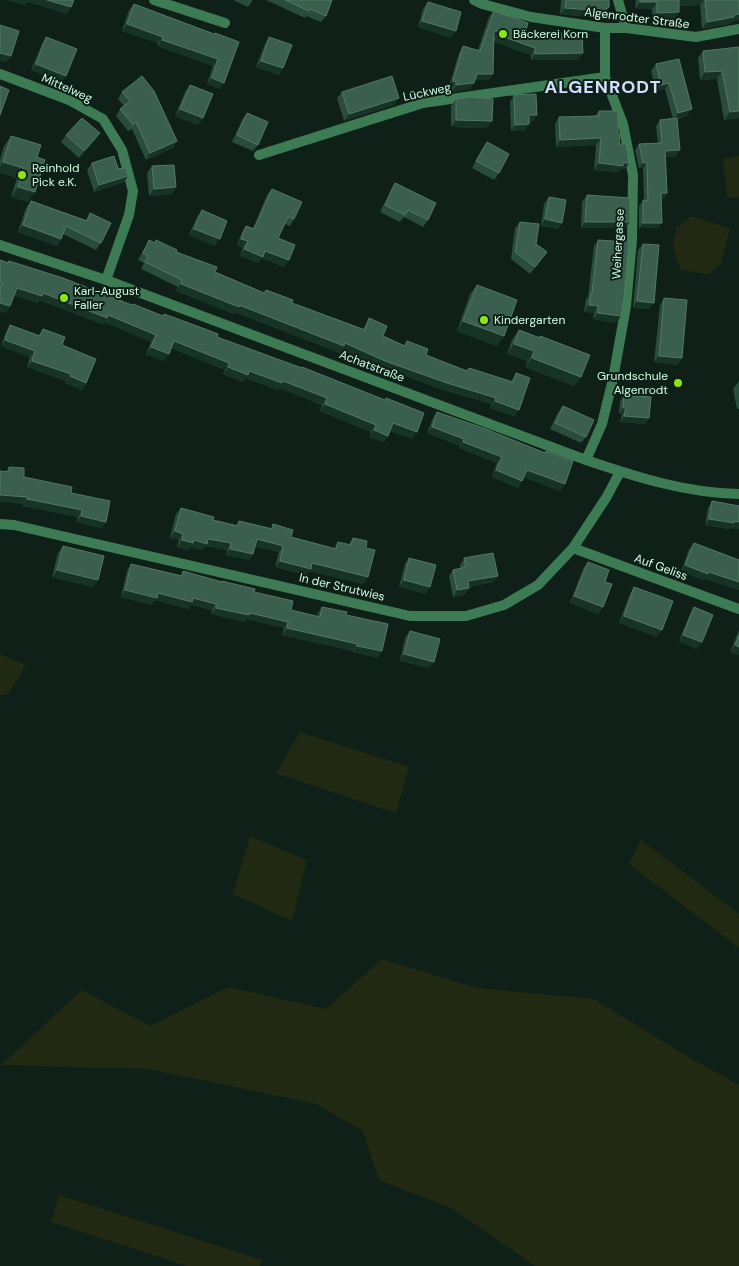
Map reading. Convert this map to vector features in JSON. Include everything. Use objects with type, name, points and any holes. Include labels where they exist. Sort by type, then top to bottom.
[{"type":"street","points":[[154,0],[225,24]]},
{"type":"street","name":"Algenrodter Straße","points":[[474,0],[482,4],[531,17],[605,28],[626,28],[696,37],[739,29]]},
{"type":"street","points":[[618,0],[626,28]]},
{"type":"street","name":"Weihergasse","points":[[586,460],[602,424],[613,379],[626,306],[632,240],[633,175],[624,124],[606,77],[605,28]]},
{"type":"street","name":"Mittelweg","points":[[0,74],[69,100],[103,119],[122,150],[133,191],[130,215],[106,280]]},
{"type":"street","name":"Lückweg","points":[[259,155],[423,103],[606,77]]},
{"type":"street","name":"Achatstraße","points":[[0,245],[106,280],[620,472],[699,491],[739,494]]},
{"type":"street","name":"In der Strutwies","points":[[0,524],[24,527],[410,616],[466,616],[504,605],[538,586],[574,548],[620,472]]},
{"type":"street","name":"Auf Geliss","points":[[574,548],[739,609]]},
{"type":"green space","points":[[739,156],[739,197],[727,198],[723,159]]},
{"type":"green space","points":[[691,216],[730,229],[721,264],[708,275],[680,269],[673,248],[676,228]]},
{"type":"green space","points":[[0,654],[26,665],[8,694],[0,695]]},
{"type":"green space","points":[[300,732],[409,767],[396,813],[276,773]]},
{"type":"green space","points":[[250,836],[307,860],[292,921],[233,894]]},
{"type":"green space","points":[[641,840],[739,914],[739,948],[629,864]]},
{"type":"green space","points":[[382,959],[477,988],[594,999],[685,1055],[739,1085],[739,1266],[535,1266],[453,1209],[379,1180],[363,1131],[316,1104],[149,1069],[1,1065],[82,990],[150,1026],[228,987],[326,1009]]},
{"type":"green space","points":[[59,1195],[262,1260],[260,1266],[187,1266],[51,1222]]},
{"type":"building","points":[[47,0],[74,0],[71,7]]},
{"type":"building","points":[[285,0],[332,0],[326,16],[310,9],[309,11]]},
{"type":"building","points":[[566,0],[609,0],[609,7],[604,11],[565,8]]},
{"type":"building","points":[[640,0],[679,0],[679,12],[657,13],[657,2],[640,2]]},
{"type":"building","points":[[705,0],[739,0],[739,14],[734,15],[734,17],[707,22]]},
{"type":"building","points":[[428,2],[461,12],[456,31],[422,21]]},
{"type":"building","points":[[134,4],[239,42],[224,83],[212,78],[218,59],[162,40],[163,37],[127,24]]},
{"type":"building","points":[[494,11],[528,23],[525,33],[582,33],[583,53],[535,54],[535,48],[498,35],[499,33],[512,33],[512,31],[494,31],[493,74],[477,74],[474,83],[456,85],[456,82],[453,81],[463,46],[480,51]]},
{"type":"building","points":[[0,25],[19,31],[11,56],[0,53]]},
{"type":"building","points":[[46,37],[77,49],[66,76],[36,64]]},
{"type":"building","points":[[269,37],[292,45],[283,68],[261,61]]},
{"type":"building","points":[[739,47],[739,111],[730,112],[722,71],[705,72],[703,51]]},
{"type":"building","points":[[679,59],[692,109],[678,113],[669,83],[661,85],[656,64]]},
{"type":"building","points":[[142,76],[154,91],[177,141],[150,153],[136,122],[133,125],[120,109],[130,101],[122,92]]},
{"type":"building","points":[[392,76],[399,98],[349,114],[342,92]]},
{"type":"building","points":[[190,85],[213,94],[203,118],[180,109]]},
{"type":"building","points":[[0,86],[9,90],[0,115]]},
{"type":"building","points":[[536,94],[537,115],[529,115],[529,124],[515,125],[514,95]]},
{"type":"building","points":[[470,97],[493,99],[492,121],[456,120],[456,99]]},
{"type":"building","points":[[599,111],[618,111],[619,144],[626,144],[629,163],[623,163],[623,166],[599,163],[601,138],[560,140],[559,117],[599,116]]},
{"type":"building","points":[[247,113],[268,122],[258,145],[237,135]]},
{"type":"building","points":[[82,118],[100,133],[84,151],[66,135]]},
{"type":"building","points":[[677,118],[680,150],[665,151],[667,193],[661,193],[662,223],[643,223],[643,200],[648,201],[647,162],[643,163],[639,144],[662,143],[660,120]]},
{"type":"building","points":[[11,136],[41,145],[37,157],[45,160],[35,192],[18,187],[23,168],[3,162]]},
{"type":"building","points":[[487,142],[509,154],[499,173],[476,161]]},
{"type":"building","points":[[114,156],[118,168],[116,169],[126,168],[128,176],[99,185],[92,163]]},
{"type":"building","points":[[174,165],[176,187],[154,189],[152,166]]},
{"type":"building","points":[[395,183],[436,203],[428,220],[408,210],[405,215],[385,205]]},
{"type":"building","points":[[272,189],[302,202],[294,219],[288,217],[278,238],[295,245],[289,260],[265,251],[263,257],[244,249],[248,241],[241,239],[246,226],[254,229]]},
{"type":"building","points":[[587,195],[630,198],[630,222],[585,222]]},
{"type":"building","points":[[549,197],[566,200],[562,223],[545,219]]},
{"type":"building","points":[[31,201],[87,221],[90,213],[111,223],[101,243],[66,226],[61,239],[23,225]]},
{"type":"building","points":[[202,210],[227,221],[220,239],[194,229]]},
{"type":"building","points":[[520,222],[539,224],[536,244],[547,252],[535,267],[515,252]]},
{"type":"building","points":[[149,240],[155,243],[156,240],[177,250],[176,252],[217,267],[215,272],[264,293],[266,290],[293,300],[292,303],[365,330],[369,318],[387,326],[383,336],[405,346],[407,341],[428,349],[426,355],[467,371],[469,368],[513,382],[516,373],[530,378],[519,410],[495,401],[496,398],[385,361],[345,343],[344,346],[181,284],[182,280],[145,262],[148,256],[143,253]]},
{"type":"building","points":[[598,240],[629,242],[621,316],[598,313],[598,306],[589,305]]},
{"type":"building","points":[[643,244],[659,245],[654,303],[637,301]]},
{"type":"building","points":[[0,260],[8,263],[9,261],[63,278],[132,305],[163,316],[164,314],[218,334],[217,337],[424,413],[417,432],[393,423],[388,436],[374,430],[376,425],[325,404],[327,398],[283,381],[282,383],[249,371],[248,375],[228,367],[229,363],[174,341],[169,354],[151,347],[156,335],[108,315],[107,318],[43,293],[42,296],[17,288],[10,306],[0,303],[2,283],[0,282]]},
{"type":"building","points":[[477,285],[517,300],[504,336],[463,321]]},
{"type":"building","points":[[664,298],[687,300],[682,358],[659,356]]},
{"type":"building","points":[[10,325],[40,336],[43,329],[65,337],[62,345],[96,359],[86,383],[70,376],[71,374],[32,361],[35,351],[5,340]]},
{"type":"building","points":[[519,330],[590,355],[581,377],[532,358],[534,351],[514,344]]},
{"type":"building","points":[[624,395],[651,397],[649,418],[624,416],[626,408],[623,408]]},
{"type":"building","points":[[563,406],[594,420],[586,437],[555,423]]},
{"type":"building","points":[[437,412],[545,453],[546,451],[573,461],[565,484],[527,470],[522,481],[496,470],[502,457],[463,442],[464,439],[432,427]]},
{"type":"building","points":[[9,467],[24,468],[24,477],[72,487],[71,493],[110,501],[106,522],[81,516],[82,510],[27,499],[27,497],[0,495],[0,471],[9,472]]},
{"type":"building","points":[[712,501],[739,506],[739,522],[709,519]]},
{"type":"building","points":[[181,508],[214,517],[213,520],[238,526],[239,521],[272,529],[273,524],[293,530],[291,537],[336,549],[338,542],[351,545],[353,538],[367,541],[366,548],[375,550],[368,577],[312,563],[311,569],[280,561],[283,546],[257,539],[253,554],[230,549],[231,543],[208,539],[207,544],[194,540],[193,543],[182,540],[183,534],[175,531]]},
{"type":"building","points":[[694,543],[739,560],[739,582],[709,572],[708,574],[685,565]]},
{"type":"building","points":[[63,546],[104,556],[98,580],[57,570]]},
{"type":"building","points":[[493,553],[498,576],[468,581],[469,588],[457,590],[453,570],[466,567],[464,558]]},
{"type":"building","points":[[409,558],[436,565],[430,587],[404,580]]},
{"type":"building","points":[[588,562],[609,570],[605,582],[612,584],[603,607],[574,596]]},
{"type":"building","points":[[131,564],[182,576],[183,571],[255,589],[254,592],[293,601],[291,610],[320,617],[322,607],[347,612],[346,615],[388,624],[382,651],[287,628],[288,622],[250,613],[249,615],[216,608],[216,604],[193,598],[192,602],[158,593],[157,598],[125,590]]},
{"type":"building","points":[[634,587],[673,601],[662,630],[624,616]]},
{"type":"building","points":[[694,607],[713,615],[702,642],[683,635]]},
{"type":"building","points":[[410,631],[440,639],[434,662],[404,654]]},
{"type":"building","points":[[739,635],[739,647],[735,645]]},
{"type":"place","name":"Bäckerei Korn","points":[[503,34]]},
{"type":"place","name":"Reinhold Pick e.K.","points":[[22,175]]},
{"type":"place","name":"Karl-August Faller","points":[[64,298]]},
{"type":"place","name":"Kindergarten","points":[[484,320]]},
{"type":"place","name":"Grundschule Algenrodt","points":[[678,383]]},
{"type":"district","name":"ALGENRODT","points":[[603,87]]}]
